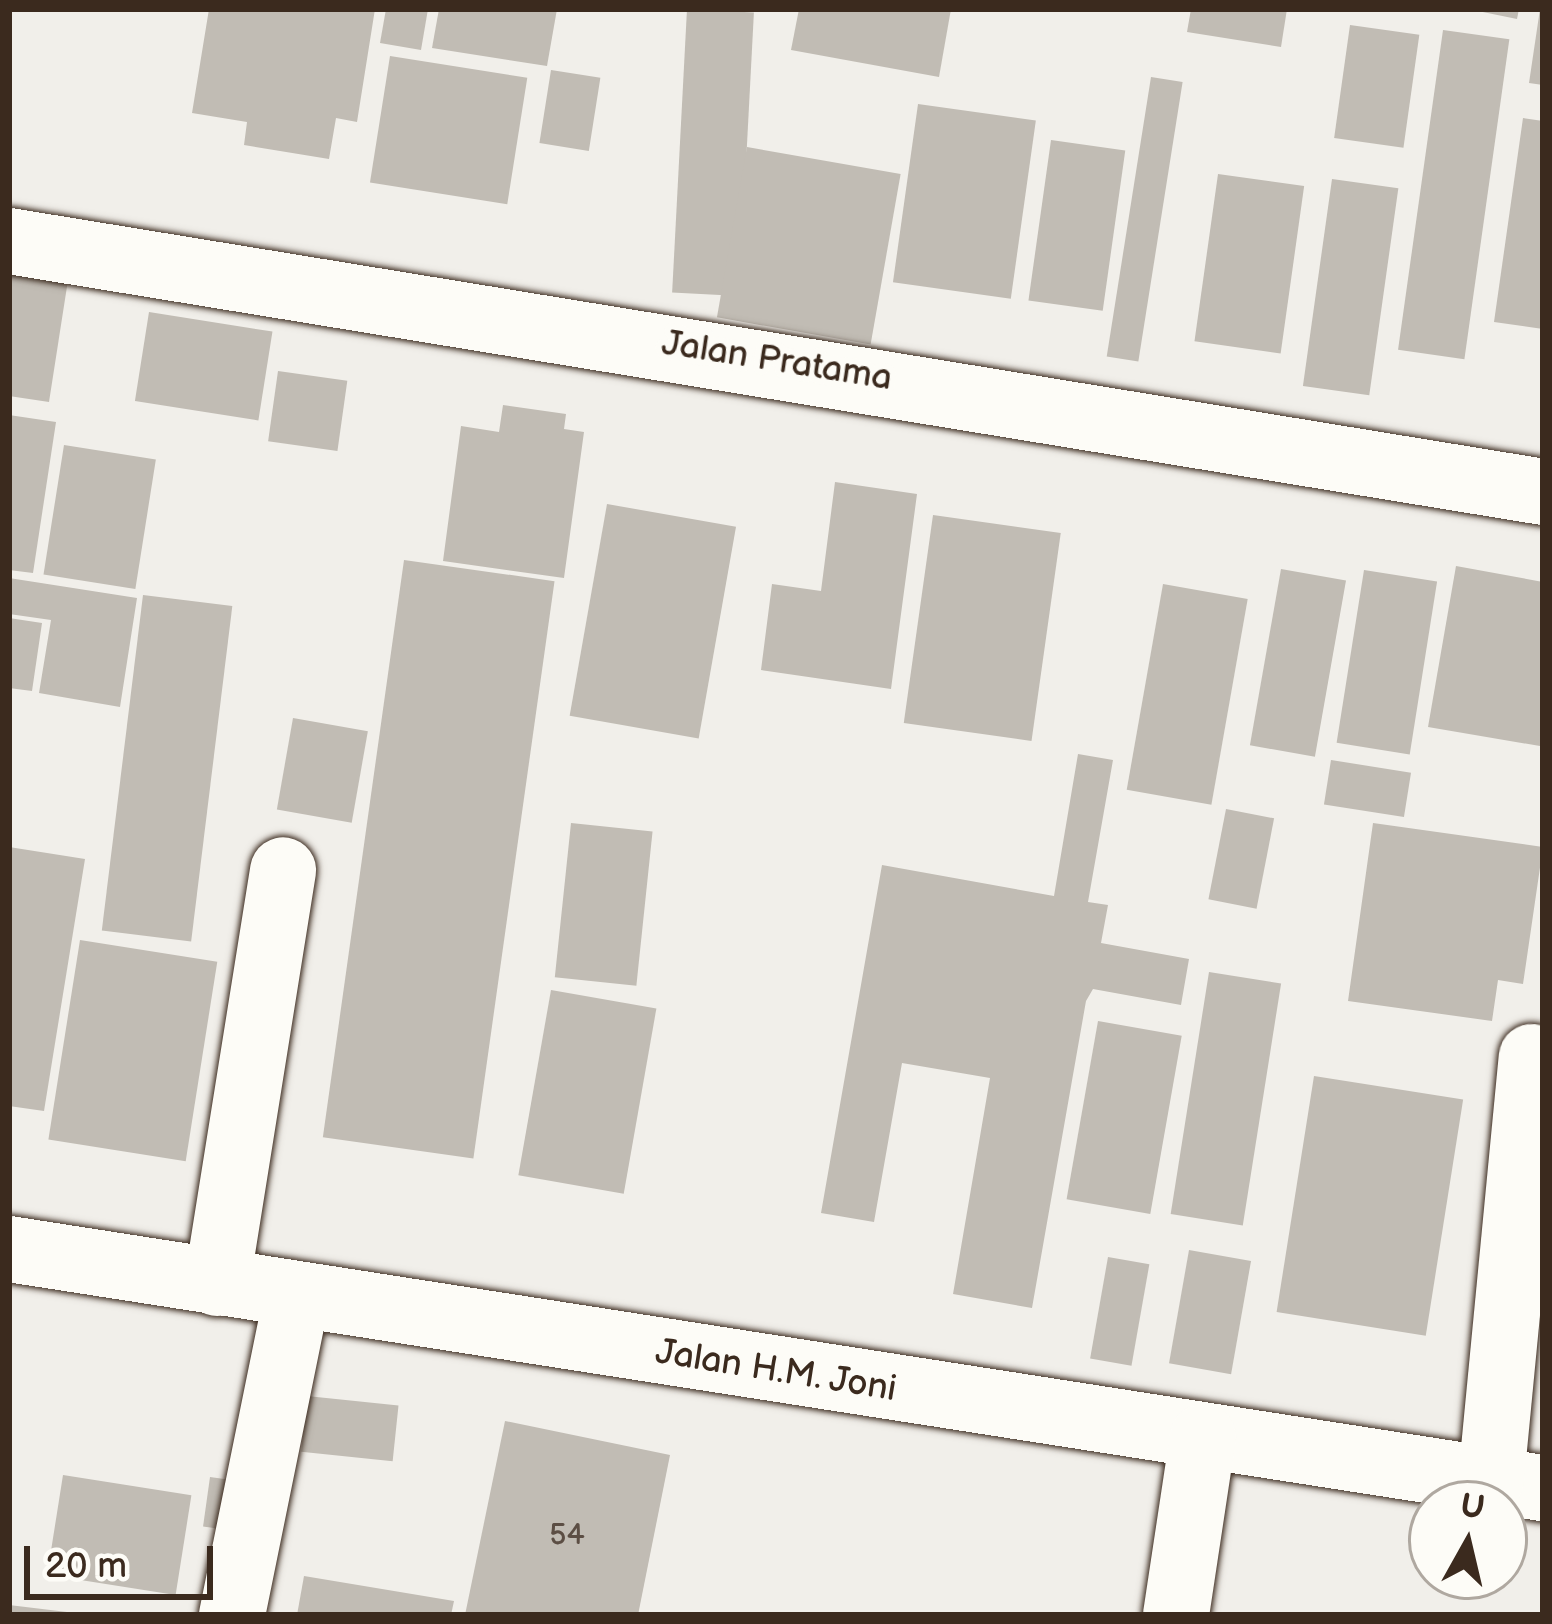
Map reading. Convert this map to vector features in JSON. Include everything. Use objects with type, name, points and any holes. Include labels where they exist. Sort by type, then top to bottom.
[{"type":"street","name":"Jalan Pratama","points":[[9,241],[1543,492]]},
{"type":"street","points":[[218,1283],[283,870]]},
{"type":"street","points":[[1517,1480],[1532,1057]]},
{"type":"street","name":"Jalan H.M. Joni","points":[[9,1249],[1490,1480]]},
{"type":"street","points":[[232,1615],[297,1295]]},
{"type":"street","points":[[1176,1615],[1203,1437]]},
{"type":"building","points":[[209,9],[375,9],[357,122],[336,118],[329,159],[244,145],[247,122],[192,113]]},
{"type":"building","points":[[386,9],[428,9],[421,50],[380,43]]},
{"type":"building","points":[[439,9],[557,9],[547,66],[432,48]]},
{"type":"building","points":[[687,9],[754,13],[739,296],[672,293]]},
{"type":"building","points":[[799,9],[951,9],[939,77],[791,50]]},
{"type":"building","points":[[1191,9],[1287,9],[1281,47],[1187,32]]},
{"type":"building","points":[[1468,9],[1519,9],[1517,19]]},
{"type":"building","points":[[1543,9],[1543,85],[1529,83]]},
{"type":"building","points":[[1350,25],[1419,35],[1403,148],[1334,138]]},
{"type":"building","points":[[1443,30],[1509,39],[1464,359],[1398,350]]},
{"type":"building","points":[[390,56],[527,78],[507,204],[370,182]]},
{"type":"building","points":[[551,70],[600,78],[589,151],[539,143]]},
{"type":"building","points":[[1151,77],[1183,82],[1138,362],[1107,357]]},
{"type":"building","points":[[918,104],[1036,121],[1011,299],[893,282]]},
{"type":"building","points":[[1523,118],[1543,121],[1543,329],[1494,322]]},
{"type":"building","points":[[1051,140],[1125,150],[1103,311],[1028,300]]},
{"type":"building","points":[[747,147],[901,174],[871,344],[717,317]]},
{"type":"building","points":[[1218,174],[1304,186],[1281,353],[1194,341]]},
{"type":"building","points":[[1332,179],[1398,188],[1369,395],[1303,386]]},
{"type":"building","points":[[9,270],[68,280],[49,402],[9,396]]},
{"type":"building","points":[[149,312],[272,332],[258,420],[135,401]]},
{"type":"building","points":[[278,371],[347,381],[337,451],[268,441]]},
{"type":"building","points":[[503,405],[566,414],[564,429],[584,432],[564,578],[443,561],[461,426],[499,432]]},
{"type":"building","points":[[9,415],[56,422],[33,573],[9,570]]},
{"type":"building","points":[[64,445],[156,460],[135,589],[44,574]]},
{"type":"building","points":[[835,482],[917,494],[891,689],[761,670],[772,584],[821,591]]},
{"type":"building","points":[[607,504],[736,527],[699,738],[570,716]]},
{"type":"building","points":[[933,515],[1061,533],[1032,741],[904,723]]},
{"type":"building","points":[[404,560],[555,581],[473,1158],[323,1137]]},
{"type":"building","points":[[1456,566],[1543,582],[1540,746],[1428,727]]},
{"type":"building","points":[[1281,569],[1346,580],[1315,757],[1250,745]]},
{"type":"building","points":[[1364,570],[1437,582],[1410,754],[1337,743]]},
{"type":"building","points":[[9,578],[137,598],[120,707],[39,693],[51,620],[9,614]]},
{"type":"building","points":[[1163,584],[1248,599],[1211,805],[1127,790]]},
{"type":"building","points":[[143,595],[232,606],[191,941],[102,930]]},
{"type":"building","points":[[9,618],[42,623],[32,691],[9,688]]},
{"type":"building","points":[[293,718],[368,731],[352,823],[277,810]]},
{"type":"building","points":[[1078,754],[1113,760],[1088,902],[1108,905],[1101,943],[1189,959],[1181,1005],[1093,989],[1086,1001],[1032,1308],[953,1294],[990,1078],[902,1063],[874,1222],[821,1213],[882,865],[1054,896]]},
{"type":"building","points":[[1331,760],[1411,773],[1404,817],[1324,804]]},
{"type":"building","points":[[1226,809],[1274,818],[1257,909],[1208,899]]},
{"type":"building","points":[[571,823],[653,832],[636,986],[555,977]]},
{"type":"building","points":[[1373,823],[1543,847],[1523,984],[1498,980],[1492,1021],[1348,1001]]},
{"type":"building","points":[[9,847],[85,859],[44,1111],[9,1106]]},
{"type":"building","points":[[80,940],[217,962],[186,1161],[48,1140]]},
{"type":"building","points":[[1209,972],[1281,983],[1243,1225],[1171,1214]]},
{"type":"building","points":[[551,990],[656,1009],[624,1194],[518,1175]]},
{"type":"building","points":[[1098,1021],[1182,1036],[1150,1214],[1067,1199]]},
{"type":"building","points":[[1314,1076],[1463,1100],[1426,1336],[1277,1312]]},
{"type":"building","points":[[1189,1250],[1251,1261],[1231,1374],[1169,1363]]},
{"type":"building","points":[[1108,1257],[1149,1264],[1131,1366],[1090,1358]]},
{"type":"building","points":[[307,1396],[398,1406],[393,1461],[301,1452]]},
{"type":"building","points":[[505,1421],[670,1455],[638,1615],[465,1615]]},
{"type":"building","points":[[63,1475],[191,1495],[176,1595],[47,1575]]},
{"type":"building","points":[[210,1477],[244,1482],[237,1531],[203,1527]]},
{"type":"building","points":[[304,1576],[454,1601],[451,1615],[297,1615]]},
{"type":"building","points":[[9,1605],[67,1612],[9,1615]]}]
